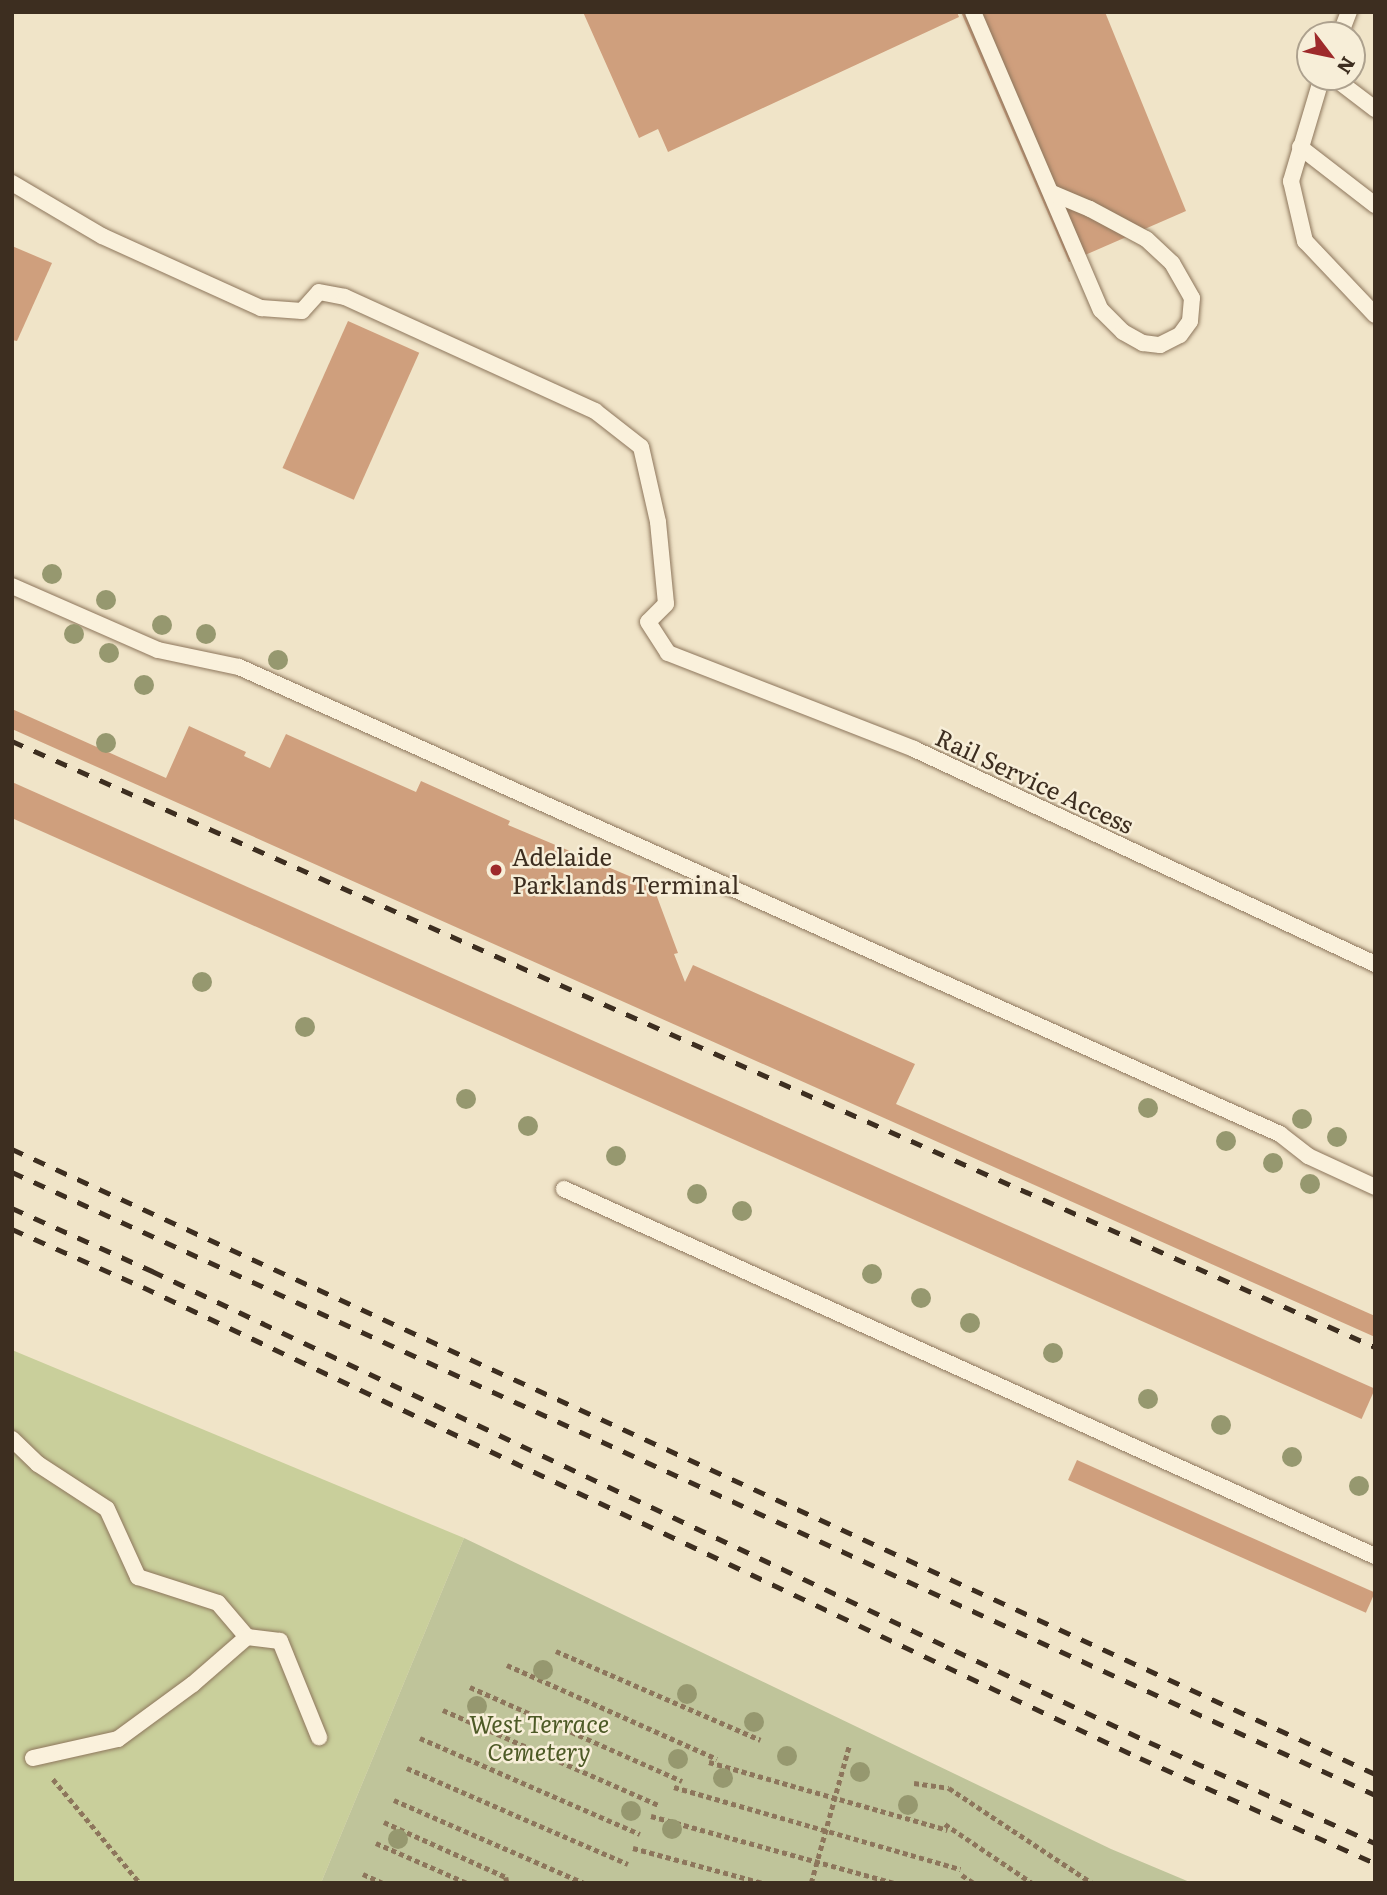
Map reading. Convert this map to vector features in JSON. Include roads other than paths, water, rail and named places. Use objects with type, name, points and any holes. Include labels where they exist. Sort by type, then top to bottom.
[{"type":"lane","points":[[973,12],[1101,310],[1123,332],[1143,343],[1160,345],[1180,335],[1189,321],[1192,298],[1172,263],[1146,239],[1090,209],[1052,193]]},
{"type":"lane","points":[[1318,91],[1291,181],[1305,241],[1375,315]]},
{"type":"lane","points":[[1351,91],[1375,109]]},
{"type":"lane","points":[[1300,147],[1375,205]]},
{"type":"lane","name":"Rail Service Access","points":[[12,183],[102,236],[261,308],[302,311],[319,292],[345,297],[596,411],[641,447],[658,522],[666,604],[648,622],[668,653],[914,749],[1375,964]]},
{"type":"lane","points":[[12,586],[158,650],[239,667],[1280,1134],[1308,1156],[1375,1187]]},
{"type":"lane","points":[[564,1189],[1375,1556]]},
{"type":"lane","points":[[12,1439],[38,1464],[107,1509],[138,1577],[218,1603],[247,1637],[280,1642],[319,1737]]},
{"type":"lane","points":[[33,1758],[118,1739],[194,1684],[247,1637]]},
{"type":"railway","points":[[12,741],[1375,1347]]},
{"type":"railway","points":[[12,1149],[1375,1774]]},
{"type":"railway","points":[[12,1172],[1375,1795]]},
{"type":"railway","points":[[12,1208],[152,1271],[1149,1742],[1375,1843]]},
{"type":"railway","points":[[12,1229],[143,1287],[1140,1758],[1375,1863]]},
{"type":"place","name":"Adelaide Parklands Terminal","points":[[496,870]]},
{"type":"park label","name":"West Terrace Cemetery","points":[[539,1737]]}]
